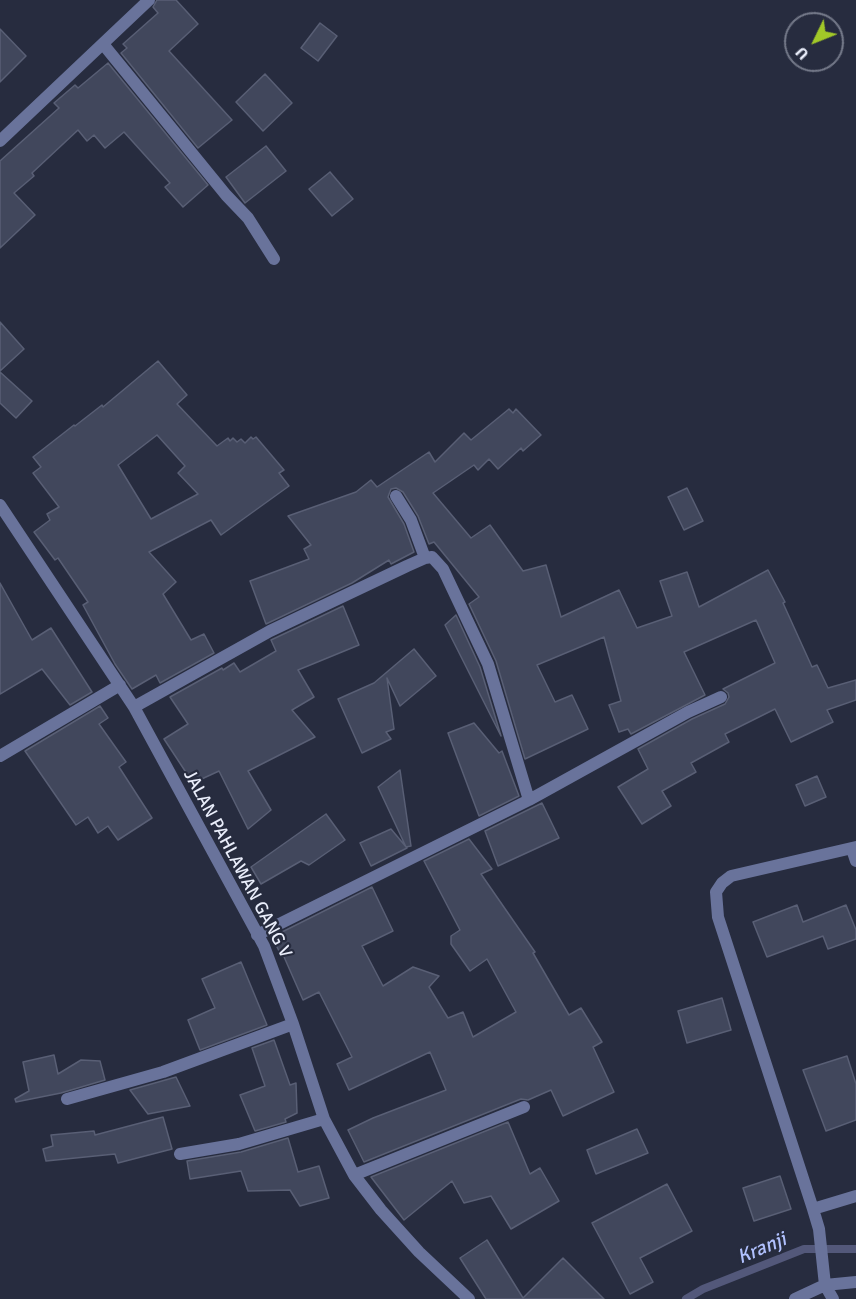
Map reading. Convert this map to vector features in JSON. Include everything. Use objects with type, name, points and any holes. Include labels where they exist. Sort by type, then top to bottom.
[{"type":"street","points":[[0,141],[149,0]]},
{"type":"street","points":[[103,44],[226,195],[248,218],[274,259]]},
{"type":"street","points":[[396,496],[413,524],[425,558]]},
{"type":"street","name":"JALAN PAHLAWAN GANG V","points":[[0,505],[134,708],[264,946],[293,1024],[324,1119],[354,1175],[381,1210],[419,1252],[468,1299]]},
{"type":"street","points":[[134,708],[270,631],[425,558],[432,557],[443,569],[488,664],[529,800]]},
{"type":"street","points":[[0,756],[120,685]]},
{"type":"street","points":[[257,935],[529,800],[688,712],[721,697]]},
{"type":"street","points":[[833,1299],[825,1284],[819,1229],[718,917],[716,892],[731,876],[855,852]]},
{"type":"street","points":[[67,1099],[163,1072],[293,1024]]},
{"type":"street","points":[[354,1175],[524,1107]]},
{"type":"street","points":[[180,1154],[239,1144],[324,1119]]},
{"type":"street","points":[[813,1209],[856,1196]]},
{"type":"street","points":[[795,1299],[825,1284],[856,1282]]},
{"type":"building","points":[[157,0],[176,0],[198,24],[169,51],[232,120],[198,148],[121,53],[127,48],[123,44],[158,13],[153,7]]},
{"type":"building","points":[[320,23],[337,36],[318,61],[301,48]]},
{"type":"building","points":[[0,29],[26,56],[0,82]]},
{"type":"building","points":[[108,63],[208,185],[183,207],[165,187],[170,183],[124,132],[105,148],[94,135],[87,141],[78,130],[32,173],[34,176],[14,193],[35,215],[0,248],[0,161],[59,108],[54,103],[75,85],[78,88]]},
{"type":"building","points":[[265,74],[292,103],[263,131],[236,102]]},
{"type":"building","points":[[266,146],[286,171],[245,203],[226,177]]},
{"type":"building","points":[[330,172],[353,199],[332,216],[309,189]]},
{"type":"building","points":[[0,322],[24,349],[0,371]]},
{"type":"building","points":[[158,361],[187,395],[177,404],[217,446],[228,438],[230,441],[233,438],[237,442],[241,439],[245,443],[251,437],[253,439],[256,437],[284,470],[279,473],[289,486],[221,535],[211,520],[149,552],[176,582],[163,594],[191,640],[204,634],[214,653],[160,683],[156,675],[132,689],[115,664],[83,605],[88,602],[58,558],[55,560],[34,532],[50,520],[47,514],[59,507],[33,473],[41,467],[33,457],[102,405],[103,407]],"holes":[[[157,435],[185,466],[178,473],[198,494],[151,519],[118,465]]]},
{"type":"building","points":[[0,372],[32,401],[16,418],[0,403]]},
{"type":"building","points":[[509,409],[513,413],[516,409],[541,435],[523,451],[521,448],[498,469],[489,459],[478,470],[474,465],[433,493],[471,538],[490,525],[523,571],[546,565],[561,617],[619,590],[637,628],[672,616],[660,581],[687,572],[699,607],[768,570],[785,602],[783,603],[812,667],[817,665],[828,688],[856,680],[856,700],[827,710],[833,722],[791,742],[775,709],[725,734],[729,742],[691,763],[696,772],[662,791],[671,806],[642,824],[618,787],[648,769],[638,749],[692,719],[725,704],[729,697],[723,689],[775,663],[756,620],[684,652],[705,695],[631,734],[628,729],[619,732],[609,705],[621,701],[604,637],[537,665],[555,702],[572,695],[588,729],[525,759],[496,661],[469,604],[479,597],[434,542],[429,544],[418,516],[403,492],[396,488],[391,489],[388,497],[404,524],[414,552],[391,564],[389,560],[352,583],[266,624],[250,581],[309,559],[304,549],[311,545],[288,516],[356,492],[371,480],[377,487],[429,452],[435,462],[464,433],[471,440]]},
{"type":"building","points":[[687,488],[703,521],[684,530],[668,497]]},
{"type":"building","points":[[0,583],[32,640],[51,628],[92,692],[70,705],[42,669],[0,694]]},
{"type":"building","points":[[343,606],[359,645],[298,670],[314,697],[292,710],[315,737],[248,771],[271,810],[248,829],[219,771],[193,783],[164,739],[188,724],[170,697],[234,663],[240,672],[276,651],[271,640]]},
{"type":"building","points":[[456,615],[480,667],[501,736],[445,625]]},
{"type":"building","points":[[414,649],[436,676],[400,706],[387,678],[394,729],[386,732],[391,739],[362,753],[338,699],[374,683]]},
{"type":"building","points":[[100,706],[108,718],[99,724],[126,762],[119,767],[152,818],[118,840],[108,826],[98,833],[88,817],[76,825],[25,751]]},
{"type":"building","points":[[474,723],[499,753],[502,751],[519,796],[479,816],[448,733]]},
{"type":"building","points":[[400,770],[411,846],[406,847],[378,787]]},
{"type":"building","points":[[817,776],[826,797],[805,806],[796,785]]},
{"type":"building","points":[[542,803],[559,838],[498,866],[485,831]]},
{"type":"building","points":[[326,814],[345,840],[309,865],[301,861],[261,884],[251,867]]},
{"type":"building","points":[[391,829],[407,848],[371,866],[360,843]]},
{"type":"building","points":[[469,839],[492,869],[481,874],[535,952],[533,953],[569,1015],[581,1008],[602,1042],[593,1047],[614,1092],[563,1116],[551,1090],[528,1100],[521,1099],[364,1162],[348,1130],[446,1090],[430,1052],[349,1090],[337,1064],[352,1057],[319,992],[303,1000],[281,950],[279,951],[272,937],[372,887],[393,931],[362,946],[383,986],[413,967],[439,976],[429,987],[448,1018],[463,1012],[473,1037],[516,1012],[487,959],[470,971],[451,944],[451,936],[460,930],[424,861]]},
{"type":"building","points":[[797,905],[803,922],[846,905],[856,930],[856,939],[828,949],[823,936],[767,957],[753,922]]},
{"type":"building","points":[[241,962],[267,1025],[200,1050],[188,1020],[215,1008],[202,979]]},
{"type":"building","points":[[722,998],[731,1030],[687,1043],[678,1011]]},
{"type":"building","points":[[274,1040],[290,1085],[296,1083],[297,1113],[285,1119],[286,1122],[255,1131],[240,1095],[265,1086],[252,1048]]},
{"type":"building","points":[[54,1055],[58,1074],[81,1060],[100,1061],[105,1080],[61,1093],[16,1102],[15,1099],[29,1091],[23,1062]]},
{"type":"building","points":[[847,1056],[856,1084],[856,1120],[826,1131],[803,1070]]},
{"type":"building","points":[[176,1077],[190,1106],[148,1114],[130,1090]]},
{"type":"building","points":[[163,1117],[172,1149],[118,1163],[115,1154],[46,1161],[43,1149],[53,1146],[51,1135],[94,1131],[95,1135]]},
{"type":"building","points":[[508,1122],[530,1174],[540,1168],[559,1201],[511,1229],[491,1196],[464,1203],[452,1181],[404,1220],[371,1177]]},
{"type":"building","points":[[637,1129],[648,1153],[596,1174],[587,1150]]},
{"type":"building","points":[[288,1138],[298,1172],[319,1166],[329,1198],[300,1206],[290,1190],[248,1191],[241,1171],[190,1179],[187,1161],[241,1152]]},
{"type":"building","points":[[780,1176],[791,1209],[754,1221],[743,1188]]},
{"type":"building","points":[[667,1184],[692,1231],[640,1258],[653,1282],[630,1294],[592,1223]]},
{"type":"building","points":[[487,1240],[523,1298],[563,1258],[604,1299],[486,1299],[460,1258]]},
{"type":"waterway","name":"Kranji","points":[[686,1299],[703,1289],[804,1249],[856,1249]]}]
